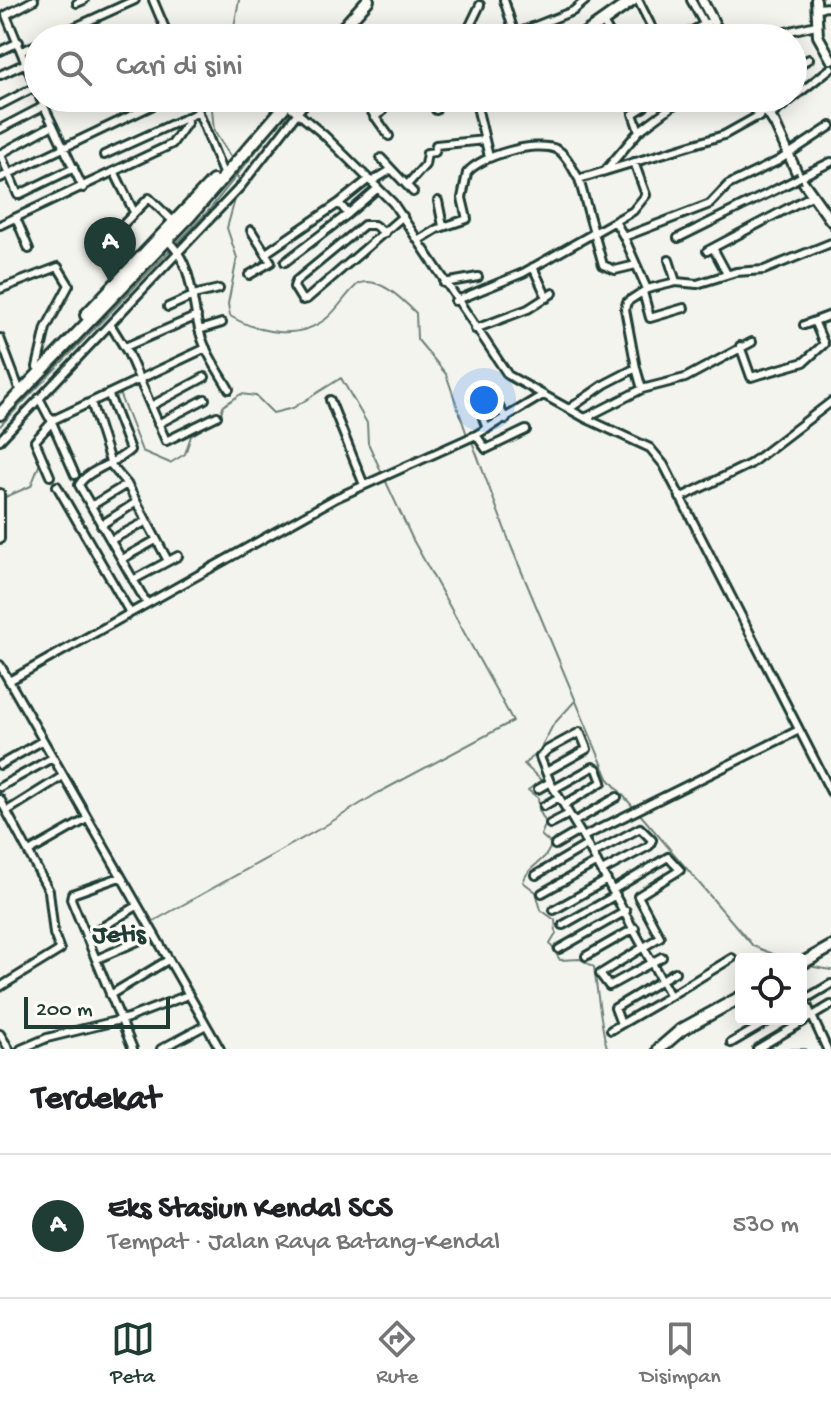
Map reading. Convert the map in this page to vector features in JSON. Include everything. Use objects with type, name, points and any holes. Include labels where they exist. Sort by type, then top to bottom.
[{"type":"highway","points":[[355,24],[368,0]]},
{"type":"highway","points":[[608,24],[637,1]]},
{"type":"highway","points":[[0,404],[283,112]]},
{"type":"highway","points":[[0,414],[168,241],[226,171]]},
{"type":"highway","points":[[807,960],[831,947]]},
{"type":"highway","points":[[659,1049],[681,1030],[735,1000]]},
{"type":"street","points":[[12,0],[15,8]]},
{"type":"street","points":[[24,57],[6,14],[34,0]]},
{"type":"street","points":[[82,24],[135,0]]},
{"type":"street","points":[[153,0],[163,24]]},
{"type":"street","points":[[504,0],[512,24]]},
{"type":"street","points":[[543,24],[573,11],[586,0]]},
{"type":"street","points":[[691,0],[709,22]]},
{"type":"street","points":[[702,0],[709,22]]},
{"type":"street","points":[[637,1],[649,24]]},
{"type":"street","points":[[831,7],[816,4],[816,25],[821,44],[831,59]]},
{"type":"street","points":[[471,24],[480,5]]},
{"type":"street","points":[[0,25],[9,21]]},
{"type":"street","points":[[705,24],[709,22]]},
{"type":"street","points":[[807,27],[816,25]]},
{"type":"street","points":[[821,44],[831,40]]},
{"type":"street","points":[[0,51],[19,42]]},
{"type":"street","points":[[0,75],[24,64]]},
{"type":"street","points":[[807,86],[828,71]]},
{"type":"street","points":[[0,105],[24,97]]},
{"type":"street","points":[[0,129],[33,112]]},
{"type":"street","points":[[47,112],[83,188]]},
{"type":"street","points":[[0,178],[137,112]]},
{"type":"street","points":[[104,155],[199,112],[226,171]]},
{"type":"street","points":[[0,440],[178,250],[232,197],[286,112]]},
{"type":"street","points":[[299,112],[403,216],[455,301],[508,375],[585,418],[650,448],[664,465],[831,792]]},
{"type":"street","points":[[373,112],[389,136]]},
{"type":"street","points":[[478,112],[489,157]]},
{"type":"street","points":[[636,112],[633,114],[639,131]]},
{"type":"street","points":[[605,171],[639,131],[664,112]]},
{"type":"street","points":[[762,112],[765,115]]},
{"type":"street","points":[[764,112],[798,178],[812,196],[828,209],[831,221]]},
{"type":"street","points":[[579,179],[724,135],[769,112]]},
{"type":"street","points":[[0,225],[172,144],[187,123],[187,117]]},
{"type":"street","points":[[18,195],[0,154],[53,125]]},
{"type":"street","points":[[624,237],[710,204],[728,185],[778,161],[831,126]]},
{"type":"street","points":[[407,185],[425,165],[428,152],[435,152],[436,145],[485,140]]},
{"type":"street","points":[[419,240],[443,226],[467,219],[462,198],[467,173],[489,157],[534,147],[552,147],[559,150],[579,179],[606,268],[615,270],[636,265]]},
{"type":"street","points":[[381,158],[413,192]]},
{"type":"street","points":[[455,301],[533,267],[616,223],[645,198],[634,162]]},
{"type":"street","points":[[678,238],[831,162]]},
{"type":"street","points":[[8,199],[74,168]]},
{"type":"street","points":[[266,253],[389,171]]},
{"type":"street","points":[[115,173],[134,212]]},
{"type":"street","points":[[285,262],[378,188]]},
{"type":"street","points":[[727,274],[710,250],[812,196]]},
{"type":"street","points":[[101,247],[152,198],[174,222]]},
{"type":"street","points":[[438,201],[443,226]]},
{"type":"street","points":[[339,203],[348,214]]},
{"type":"street","points":[[385,233],[370,224],[353,235],[294,283],[302,300],[307,299],[385,233],[403,216]]},
{"type":"street","points":[[16,218],[29,249]]},
{"type":"street","points":[[616,223],[636,265],[651,318],[684,308]]},
{"type":"street","points":[[249,275],[270,264],[251,230]]},
{"type":"street","points":[[168,241],[178,250],[193,296],[199,330],[229,389]]},
{"type":"street","points":[[642,389],[625,309],[627,302],[645,291],[676,282],[697,284],[727,274],[785,263],[831,243]]},
{"type":"street","points":[[669,260],[676,282]]},
{"type":"street","points":[[0,289],[57,267],[69,285],[46,328],[37,367]]},
{"type":"street","points":[[475,329],[528,309],[550,296],[533,267]]},
{"type":"street","points":[[444,283],[478,277]]},
{"type":"street","points":[[168,307],[219,289]]},
{"type":"street","points":[[804,325],[831,315]]},
{"type":"street","points":[[125,347],[197,316]]},
{"type":"street","points":[[199,330],[222,323]]},
{"type":"street","points":[[740,346],[751,377],[801,364],[824,344],[815,323]]},
{"type":"street","points":[[110,324],[125,347],[158,424],[170,442],[217,416]]},
{"type":"street","points":[[0,338],[18,386]]},
{"type":"street","points":[[585,418],[642,389],[685,378],[752,342]]},
{"type":"street","points":[[50,476],[35,441],[50,420],[141,381],[206,348]]},
{"type":"street","points":[[569,409],[597,388],[636,368]]},
{"type":"street","points":[[151,406],[205,377]]},
{"type":"street","points":[[109,395],[130,447],[128,453],[79,483],[146,602]]},
{"type":"street","points":[[0,683],[364,485],[472,437],[543,395]]},
{"type":"street","points":[[39,398],[75,475]]},
{"type":"street","points":[[158,424],[205,399]]},
{"type":"street","points":[[330,400],[364,485]]},
{"type":"street","points":[[91,402],[111,465],[127,484],[167,559]]},
{"type":"street","points":[[680,498],[750,464],[831,402]]},
{"type":"street","points":[[499,407],[506,419]]},
{"type":"street","points":[[483,418],[487,429]]},
{"type":"street","points":[[472,437],[486,449],[526,430]]},
{"type":"street","points":[[91,506],[127,484]]},
{"type":"street","points":[[57,486],[129,611]]},
{"type":"street","points":[[0,493],[0,539]]},
{"type":"street","points":[[101,525],[135,503]]},
{"type":"street","points":[[111,540],[145,522]]},
{"type":"street","points":[[122,559],[156,540]]},
{"type":"street","points":[[133,580],[167,559],[178,556]]},
{"type":"street","points":[[0,665],[220,1049]]},
{"type":"street","points":[[555,845],[630,814],[799,730]]},
{"type":"street","points":[[546,772],[588,748],[580,732],[544,751],[540,757],[546,772],[552,786],[626,911],[670,996]]},
{"type":"street","points":[[0,765],[42,741]]},
{"type":"street","points":[[0,787],[52,758]]},
{"type":"street","points":[[538,789],[552,786],[593,767],[597,769],[602,782],[564,805]]},
{"type":"street","points":[[7,811],[63,776]]},
{"type":"street","points":[[544,806],[559,797]]},
{"type":"street","points":[[574,822],[617,797]]},
{"type":"street","points":[[0,799],[49,891],[54,934],[60,950],[0,987]]},
{"type":"street","points":[[550,824],[569,814]]},
{"type":"street","points":[[29,852],[87,819]]},
{"type":"street","points":[[592,854],[640,828],[652,840],[649,846],[602,871]]},
{"type":"street","points":[[536,875],[587,845]]},
{"type":"street","points":[[563,925],[668,857],[680,870],[638,896],[660,937],[600,974],[609,986],[662,957]]},
{"type":"street","points":[[542,893],[597,862]]},
{"type":"street","points":[[120,877],[71,895],[133,1049]]},
{"type":"street","points":[[554,910],[607,880]]},
{"type":"street","points":[[86,937],[137,906]]},
{"type":"street","points":[[559,949],[626,911]]},
{"type":"street","points":[[586,956],[635,928]]},
{"type":"street","points":[[97,959],[154,934]]},
{"type":"street","points":[[611,1030],[732,958]]},
{"type":"street","points":[[110,995],[168,960]]},
{"type":"street","points":[[621,1024],[615,1008],[675,972]]},
{"type":"street","points":[[807,999],[831,984]]},
{"type":"street","points":[[21,1049],[47,1038],[121,1020],[188,995]]},
{"type":"street","points":[[757,1049],[831,1005]]},
{"type":"street","points":[[807,1008],[827,1049]]},
{"type":"street","points":[[161,1049],[206,1025]]},
{"type":"street","points":[[731,1043],[762,1025]]},
{"type":"street","points":[[772,1025],[779,1038]]},
{"type":"street","points":[[0,1034],[9,1049]]},
{"type":"waterway","points":[[235,24],[239,0]]},
{"type":"waterway","points":[[696,0],[707,19]]},
{"type":"waterway","points":[[609,24],[624,13]]},
{"type":"waterway","points":[[212,112],[214,131],[232,159]]},
{"type":"waterway","points":[[0,426],[209,210],[288,112]]},
{"type":"waterway","points":[[761,112],[781,147]]},
{"type":"waterway","points":[[237,168],[239,186]]},
{"type":"waterway","points":[[805,191],[831,230]]},
{"type":"waterway","points":[[236,196],[227,228],[237,258],[228,304],[230,316],[266,330],[304,330],[327,318],[358,284],[366,282],[381,286],[397,295],[416,313],[417,339],[446,374],[467,435]]},
{"type":"waterway","points":[[103,400],[119,393],[142,451],[170,463],[185,454],[191,436],[220,418],[223,406],[241,394],[256,396],[273,413],[293,408],[341,378],[367,423],[368,443],[413,540],[513,721],[376,794],[152,922]]},
{"type":"waterway","points":[[471,439],[511,546],[608,778],[634,808]]},
{"type":"waterway","points":[[3,498],[31,486],[40,463],[38,455]]},
{"type":"waterway","points":[[575,701],[553,725],[539,752],[524,764],[541,780],[528,790],[538,798],[539,810],[546,823],[541,835],[551,844],[546,855],[529,871],[523,882],[536,892],[541,910],[555,920],[556,934],[550,944],[560,960],[580,959],[594,967],[608,1049]]},
{"type":"waterway","points":[[65,772],[152,922]]},
{"type":"waterway","points":[[639,813],[753,946],[770,953]]},
{"type":"waterway","points":[[153,924],[224,1049]]},
{"type":"waterway","points":[[809,966],[831,970]]},
{"type":"waterway","points":[[763,1049],[806,1049]]},
{"type":"place","name":"Eks Stasiun Kendal SCS","points":[[110,283]]},
{"type":"district","name":"Jetis","points":[[119,936]]}]
